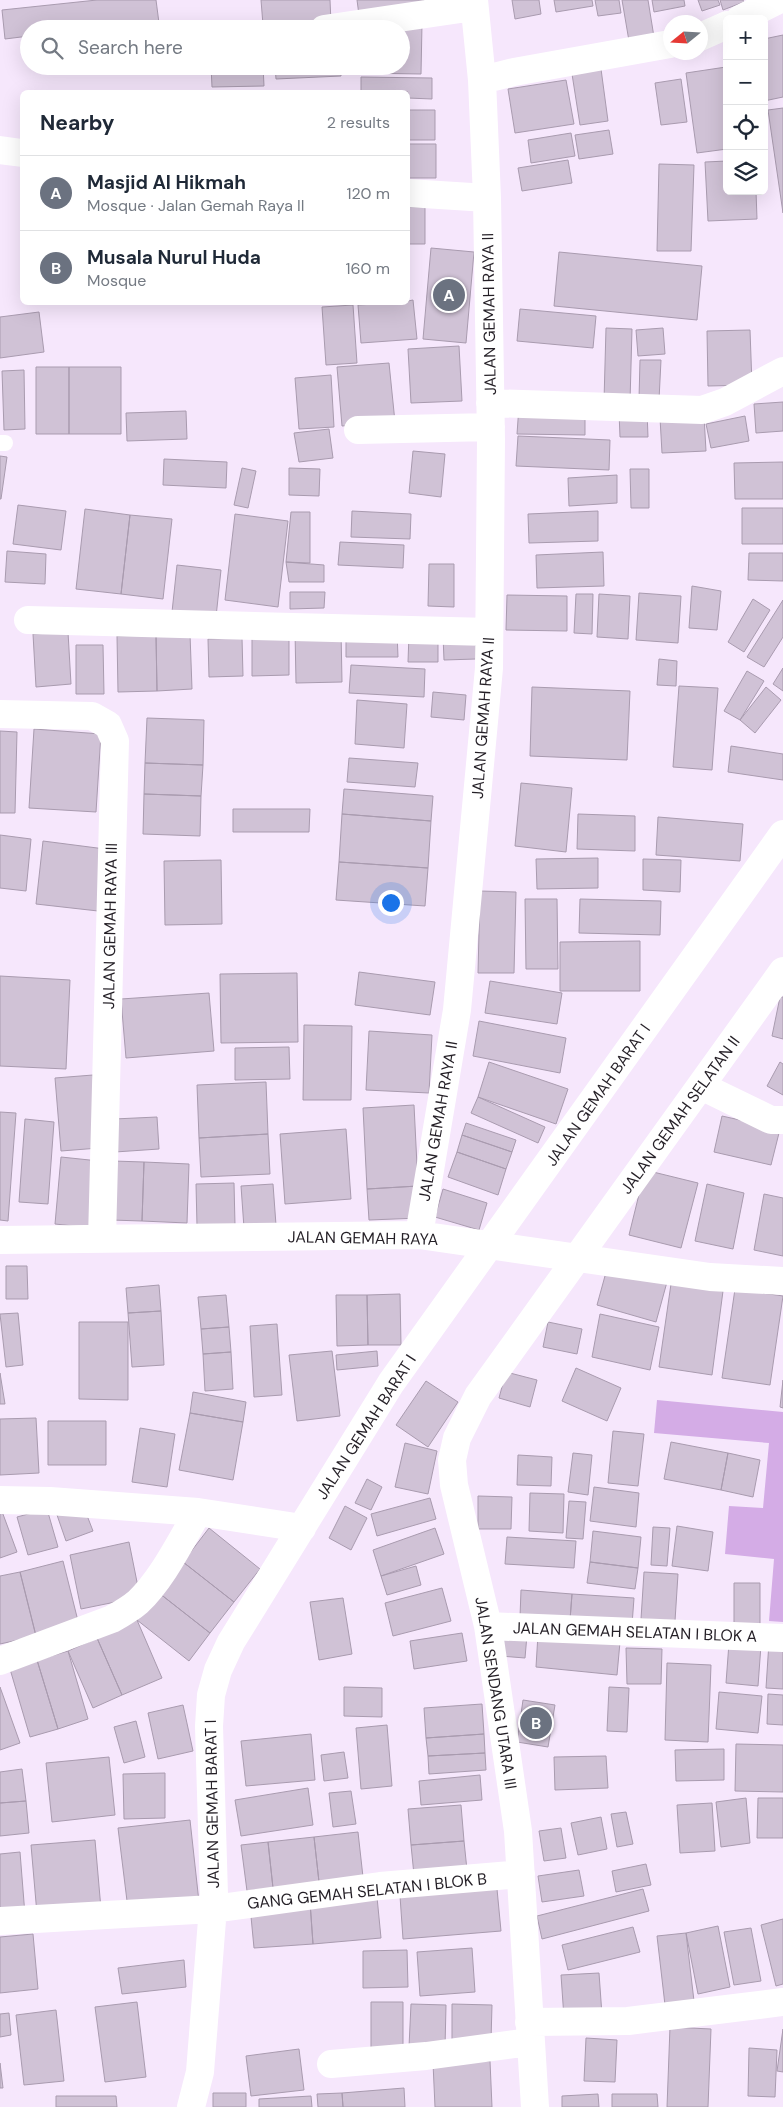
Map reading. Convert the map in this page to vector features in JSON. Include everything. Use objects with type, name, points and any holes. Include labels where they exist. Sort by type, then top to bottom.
[{"type":"street","points":[[748,15],[778,0]]},
{"type":"street","points":[[376,20],[474,3]]},
{"type":"street","name":"JALAN GEMAH RAYA II","points":[[419,1235],[457,1010],[487,688],[490,415],[488,198],[482,80],[474,3]]},
{"type":"street","points":[[708,33],[723,27]]},
{"type":"street","points":[[482,80],[514,72],[663,45]]},
{"type":"street","points":[[0,150],[20,152]]},
{"type":"street","points":[[410,193],[488,198]]},
{"type":"street","points":[[358,430],[490,415],[702,410],[725,402],[783,371]]},
{"type":"street","points":[[28,620],[489,632]]},
{"type":"street","name":"JALAN GEMAH RAYA III","points":[[0,714],[92,716],[108,725],[113,732],[115,741],[102,1239]]},
{"type":"street","name":"JALAN GEMAH BARAT I","points":[[192,2107],[200,2072],[214,1908],[209,1726],[210,1695],[218,1670],[231,1642],[391,1383],[491,1246],[783,834]]},
{"type":"street","name":"JALAN GEMAH SELATAN II","points":[[577,1259],[783,971]]},
{"type":"street","points":[[701,1086],[771,1120],[783,1120]]},
{"type":"street","name":"JALAN GEMAH RAYA","points":[[0,1240],[419,1235],[710,1277],[783,1281]]},
{"type":"street","name":"JALAN SENDANG UTARA III","points":[[535,2107],[518,1831],[488,1626],[454,1485],[452,1460],[457,1438],[478,1396],[577,1259]]},
{"type":"street","points":[[0,1500],[50,1501],[198,1512],[302,1528]]},
{"type":"street","points":[[0,1661],[112,1619],[127,1610],[152,1586],[198,1512]]},
{"type":"street","name":"JALAN GEMAH SELATAN I BLOK A","points":[[488,1626],[783,1638]]},
{"type":"street","name":"GANG GEMAH SELATAN I BLOK B","points":[[0,1921],[214,1908],[380,1886],[521,1874]]},
{"type":"street","points":[[331,2064],[426,2056],[530,2032],[783,2002]]},
{"type":"shaded area","points":[[657,1400],[783,1412],[783,1622],[769,1621],[774,1559],[725,1554],[729,1506],[763,1508],[769,1443],[654,1433]]},
{"type":"building","points":[[97,0],[156,0],[159,20],[20,20],[20,37],[5,39],[2,10]]},
{"type":"building","points":[[261,0],[330,0],[331,20],[263,20]]},
{"type":"building","points":[[357,0],[424,0],[424,9],[359,15]]},
{"type":"building","points":[[512,0],[539,0],[541,14],[515,19]]},
{"type":"building","points":[[554,0],[592,0],[593,6],[556,12]]},
{"type":"building","points":[[595,0],[619,0],[621,13],[598,16]]},
{"type":"building","points":[[622,0],[648,0],[654,37],[629,41]]},
{"type":"building","points":[[652,0],[684,0],[685,6],[654,12]]},
{"type":"building","points":[[698,0],[718,0],[720,5],[702,11]]},
{"type":"building","points":[[720,0],[743,0],[744,2],[723,10]]},
{"type":"building","points":[[422,24],[421,74],[410,74],[410,27]]},
{"type":"building","points":[[783,35],[783,97],[768,100],[768,60],[768,38]]},
{"type":"building","points":[[723,67],[723,150],[697,153],[686,73]]},
{"type":"building","points":[[601,69],[608,121],[580,125],[572,74]]},
{"type":"building","points":[[211,75],[263,75],[264,86],[212,87]]},
{"type":"building","points":[[276,75],[341,75],[341,76],[276,79]]},
{"type":"building","points":[[361,77],[432,78],[432,99],[410,98],[410,90],[361,90]]},
{"type":"building","points":[[681,79],[687,122],[661,125],[655,83]]},
{"type":"building","points":[[566,80],[574,124],[515,133],[508,89]]},
{"type":"building","points":[[783,108],[783,213],[768,110]]},
{"type":"building","points":[[410,110],[435,110],[435,140],[410,140]]},
{"type":"building","points":[[609,130],[613,154],[579,159],[575,135]]},
{"type":"building","points":[[571,133],[575,156],[531,163],[528,140]]},
{"type":"building","points":[[410,144],[436,144],[436,178],[410,178]]},
{"type":"building","points":[[568,160],[572,183],[522,191],[518,168]]},
{"type":"building","points":[[723,161],[723,195],[756,195],[757,219],[708,221],[705,162]]},
{"type":"building","points":[[659,164],[694,165],[691,251],[657,251]]},
{"type":"building","points":[[410,207],[425,207],[425,244],[410,244]]},
{"type":"building","points":[[431,248],[474,252],[466,343],[423,339]]},
{"type":"building","points":[[559,252],[702,266],[697,320],[554,306]]},
{"type":"building","points":[[413,300],[417,339],[361,343],[358,305],[410,305],[410,301]]},
{"type":"building","points":[[353,305],[357,363],[326,365],[322,307]]},
{"type":"building","points":[[520,309],[596,316],[593,348],[517,341]]},
{"type":"building","points":[[39,312],[44,352],[0,358],[0,317]]},
{"type":"building","points":[[606,328],[632,329],[630,402],[604,401]]},
{"type":"building","points":[[663,328],[665,354],[638,356],[636,330]]},
{"type":"building","points":[[750,330],[752,385],[708,386],[707,331]]},
{"type":"building","points":[[459,346],[462,401],[411,403],[408,349]]},
{"type":"building","points":[[640,360],[661,360],[659,400],[639,399]]},
{"type":"building","points":[[389,363],[395,422],[342,426],[337,367]]},
{"type":"building","points":[[36,367],[69,367],[69,434],[36,434]]},
{"type":"building","points":[[69,367],[121,367],[121,434],[69,434]]},
{"type":"building","points":[[24,370],[25,429],[4,430],[2,371]]},
{"type":"building","points":[[331,375],[334,427],[299,429],[295,378]]},
{"type":"building","points":[[783,402],[783,431],[756,433],[754,404]]},
{"type":"building","points":[[519,406],[585,408],[585,435],[517,434]]},
{"type":"building","points":[[186,411],[187,439],[127,441],[126,413]]},
{"type":"building","points":[[647,411],[648,437],[620,437],[619,412]]},
{"type":"building","points":[[704,416],[706,451],[662,453],[660,418]]},
{"type":"building","points":[[745,416],[749,441],[711,448],[706,424]]},
{"type":"building","points":[[329,429],[333,458],[299,462],[294,433]]},
{"type":"building","points":[[518,436],[610,440],[609,470],[516,466]]},
{"type":"building","points":[[413,451],[445,454],[441,497],[409,493]]},
{"type":"building","points":[[0,456],[7,457],[1,499],[0,499]]},
{"type":"building","points":[[164,459],[227,462],[226,488],[163,485]]},
{"type":"building","points":[[783,462],[783,499],[735,499],[734,463]]},
{"type":"building","points":[[242,468],[256,471],[248,508],[234,505]]},
{"type":"building","points":[[289,468],[320,469],[319,496],[289,495]]},
{"type":"building","points":[[630,469],[649,469],[649,508],[631,508]]},
{"type":"building","points":[[617,475],[617,503],[569,506],[568,478]]},
{"type":"building","points":[[18,505],[66,511],[61,550],[13,544]]},
{"type":"building","points":[[742,508],[783,508],[783,544],[742,544]]},
{"type":"building","points":[[85,509],[130,515],[121,594],[76,589]]},
{"type":"building","points":[[352,511],[411,514],[410,539],[351,537]]},
{"type":"building","points":[[598,511],[598,541],[529,543],[528,514]]},
{"type":"building","points":[[291,512],[310,512],[310,563],[286,562]]},
{"type":"building","points":[[235,514],[288,521],[278,607],[225,600]]},
{"type":"building","points":[[130,515],[172,519],[163,599],[121,594]]},
{"type":"building","points":[[340,542],[404,545],[403,568],[338,565]]},
{"type":"building","points":[[7,551],[46,554],[45,584],[5,582]]},
{"type":"building","points":[[603,552],[604,586],[537,588],[536,555]]},
{"type":"building","points":[[749,553],[783,553],[783,581],[748,580]]},
{"type":"building","points":[[286,562],[324,565],[324,582],[289,582]]},
{"type":"building","points":[[429,564],[454,564],[454,607],[428,606]]},
{"type":"building","points":[[177,565],[221,570],[216,617],[172,612]]},
{"type":"building","points":[[692,586],[721,591],[717,630],[689,628]]},
{"type":"building","points":[[290,592],[325,592],[324,608],[290,609]]},
{"type":"building","points":[[639,593],[681,596],[678,643],[636,640]]},
{"type":"building","points":[[576,594],[593,594],[592,634],[574,633]]},
{"type":"building","points":[[599,594],[630,596],[628,639],[597,637]]},
{"type":"building","points":[[507,595],[567,596],[567,631],[506,630]]},
{"type":"building","points":[[753,599],[770,610],[744,652],[728,642]]},
{"type":"building","points":[[783,600],[783,637],[764,667],[747,657]]},
{"type":"building","points":[[341,630],[342,682],[296,683],[295,631]]},
{"type":"building","points":[[68,632],[71,684],[36,687],[33,634]]},
{"type":"building","points":[[346,632],[397,632],[398,657],[346,657]]},
{"type":"building","points":[[190,634],[192,689],[157,691],[156,635]]},
{"type":"building","points":[[409,634],[438,635],[438,662],[408,662]]},
{"type":"building","points":[[156,635],[157,691],[118,692],[117,636]]},
{"type":"building","points":[[289,635],[289,675],[252,676],[252,636]]},
{"type":"building","points":[[475,635],[476,659],[444,660],[443,636]]},
{"type":"building","points":[[242,638],[243,676],[209,677],[208,639]]},
{"type":"building","points":[[76,645],[103,645],[104,694],[76,694]]},
{"type":"building","points":[[659,659],[677,661],[676,686],[657,685]]},
{"type":"building","points":[[351,665],[425,669],[424,697],[349,693]]},
{"type":"building","points":[[783,668],[783,691],[773,684]]},
{"type":"building","points":[[747,671],[764,681],[740,720],[724,711]]},
{"type":"building","points":[[679,686],[718,688],[712,770],[673,767]]},
{"type":"building","points":[[532,687],[630,691],[627,760],[530,756]]},
{"type":"building","points":[[766,687],[781,700],[755,733],[740,720]]},
{"type":"building","points":[[433,692],[466,695],[464,720],[431,717]]},
{"type":"building","points":[[357,700],[407,704],[404,748],[355,744]]},
{"type":"building","points":[[147,718],[204,720],[203,765],[145,763]]},
{"type":"building","points":[[34,729],[101,734],[96,812],[29,808]]},
{"type":"building","points":[[0,731],[17,732],[15,813],[0,813]]},
{"type":"building","points":[[731,746],[783,754],[783,780],[728,772]]},
{"type":"building","points":[[349,758],[418,763],[415,787],[347,782]]},
{"type":"building","points":[[145,763],[203,765],[201,796],[144,794]]},
{"type":"building","points":[[521,783],[572,788],[566,852],[515,846]]},
{"type":"building","points":[[344,789],[433,796],[431,821],[342,814]]},
{"type":"building","points":[[144,794],[201,796],[200,836],[143,834]]},
{"type":"building","points":[[233,809],[310,809],[309,832],[233,832]]},
{"type":"building","points":[[342,814],[431,821],[428,868],[339,862]]},
{"type":"building","points":[[578,814],[635,816],[635,851],[577,849]]},
{"type":"building","points":[[658,817],[743,824],[740,861],[656,855]]},
{"type":"building","points":[[0,835],[31,839],[26,891],[0,888]]},
{"type":"building","points":[[43,841],[105,849],[98,911],[36,904]]},
{"type":"building","points":[[598,858],[598,888],[537,889],[536,859]]},
{"type":"building","points":[[643,859],[681,860],[680,892],[643,890]]},
{"type":"building","points":[[221,860],[222,924],[165,925],[164,861]]},
{"type":"building","points":[[339,862],[428,868],[425,906],[336,900]]},
{"type":"building","points":[[480,891],[516,892],[514,973],[478,973]]},
{"type":"building","points":[[525,899],[557,899],[558,969],[526,969]]},
{"type":"building","points":[[580,899],[661,901],[660,935],[579,933]]},
{"type":"building","points":[[640,941],[640,991],[560,991],[560,942]]},
{"type":"building","points":[[359,972],[435,982],[430,1015],[355,1005]]},
{"type":"building","points":[[297,973],[298,1042],[221,1043],[220,974]]},
{"type":"building","points":[[0,976],[70,980],[66,1069],[0,1066]]},
{"type":"building","points":[[490,981],[562,993],[557,1024],[485,1013]]},
{"type":"building","points":[[209,993],[214,1051],[126,1058],[121,999]]},
{"type":"building","points":[[780,997],[783,997],[783,1039],[772,1036]]},
{"type":"building","points":[[479,1021],[566,1038],[560,1073],[473,1056]]},
{"type":"building","points":[[304,1025],[352,1026],[351,1100],[303,1100]]},
{"type":"building","points":[[369,1031],[432,1035],[429,1093],[366,1090]]},
{"type":"building","points":[[289,1047],[290,1079],[235,1080],[235,1048]]},
{"type":"building","points":[[489,1062],[568,1089],[556,1124],[478,1097]]},
{"type":"building","points":[[780,1062],[783,1064],[783,1095],[767,1086]]},
{"type":"building","points":[[93,1075],[99,1148],[61,1151],[55,1078]]},
{"type":"building","points":[[266,1082],[268,1134],[199,1138],[197,1085]]},
{"type":"building","points":[[478,1097],[545,1127],[538,1143],[471,1113]]},
{"type":"building","points":[[414,1105],[418,1186],[367,1189],[363,1108]]},
{"type":"building","points":[[0,1112],[16,1113],[8,1221],[0,1220]]},
{"type":"building","points":[[722,1116],[780,1129],[771,1165],[714,1152]]},
{"type":"building","points":[[157,1117],[159,1149],[115,1152],[114,1119]]},
{"type":"building","points":[[25,1119],[54,1122],[48,1204],[19,1202]]},
{"type":"building","points":[[466,1123],[516,1140],[512,1152],[462,1135]]},
{"type":"building","points":[[346,1129],[351,1199],[285,1204],[280,1134]]},
{"type":"building","points":[[268,1134],[270,1174],[201,1177],[199,1138]]},
{"type":"building","points":[[462,1135],[512,1152],[506,1169],[457,1152]]},
{"type":"building","points":[[457,1152],[506,1169],[498,1195],[448,1177]]},
{"type":"building","points":[[61,1157],[99,1161],[92,1228],[55,1224]]},
{"type":"building","points":[[113,1161],[144,1162],[142,1221],[111,1220]]},
{"type":"building","points":[[144,1162],[189,1164],[187,1223],[142,1221]]},
{"type":"building","points":[[645,1170],[698,1183],[681,1248],[629,1235]]},
{"type":"building","points":[[234,1183],[235,1225],[197,1226],[196,1184]]},
{"type":"building","points":[[273,1184],[276,1225],[244,1228],[241,1186]]},
{"type":"building","points":[[707,1184],[744,1193],[733,1249],[695,1241]]},
{"type":"building","points":[[418,1186],[420,1218],[369,1220],[367,1189]]},
{"type":"building","points":[[443,1189],[487,1203],[479,1230],[435,1217]]},
{"type":"building","points":[[764,1194],[783,1198],[783,1256],[754,1250]]},
{"type":"building","points":[[608,1265],[667,1282],[656,1322],[597,1305]]},
{"type":"building","points":[[6,1266],[27,1266],[28,1299],[6,1299]]},
{"type":"building","points":[[671,1284],[723,1291],[712,1375],[659,1367]]},
{"type":"building","points":[[159,1285],[161,1311],[128,1313],[126,1288]]},
{"type":"building","points":[[735,1289],[783,1296],[770,1385],[722,1378]]},
{"type":"building","points":[[400,1294],[401,1345],[368,1345],[367,1295]]},
{"type":"building","points":[[226,1295],[229,1327],[201,1329],[198,1297]]},
{"type":"building","points":[[336,1295],[367,1295],[368,1345],[337,1346]]},
{"type":"building","points":[[161,1311],[164,1365],[132,1367],[128,1313]]},
{"type":"building","points":[[18,1313],[23,1365],[6,1367],[0,1314]]},
{"type":"building","points":[[600,1314],[659,1327],[650,1370],[592,1357]]},
{"type":"building","points":[[79,1322],[128,1322],[128,1400],[79,1399]]},
{"type":"building","points":[[548,1322],[582,1329],[577,1354],[543,1347]]},
{"type":"building","points":[[277,1324],[282,1395],[254,1397],[250,1326]]},
{"type":"building","points":[[229,1327],[231,1352],[203,1354],[201,1329]]},
{"type":"building","points":[[332,1351],[340,1416],[297,1421],[289,1355]]},
{"type":"building","points":[[377,1351],[378,1366],[337,1370],[336,1355]]},
{"type":"building","points":[[231,1352],[233,1389],[205,1391],[203,1354]]},
{"type":"building","points":[[576,1368],[621,1388],[607,1421],[562,1401]]},
{"type":"building","points":[[506,1372],[537,1380],[530,1407],[499,1398]]},
{"type":"building","points":[[0,1373],[5,1404],[0,1404]]},
{"type":"building","points":[[783,1380],[783,1408],[780,1407]]},
{"type":"building","points":[[426,1381],[458,1402],[428,1447],[396,1425]]},
{"type":"building","points":[[193,1392],[246,1402],[243,1422],[190,1413]]},
{"type":"building","points":[[190,1413],[243,1422],[233,1480],[179,1470]]},
{"type":"building","points":[[36,1418],[39,1473],[0,1475],[0,1419]]},
{"type":"building","points":[[48,1421],[106,1421],[106,1465],[48,1465]]},
{"type":"building","points":[[140,1428],[175,1434],[167,1487],[132,1482]]},
{"type":"building","points":[[613,1431],[644,1434],[638,1486],[608,1483]]},
{"type":"building","points":[[671,1442],[728,1453],[721,1490],[664,1479]]},
{"type":"building","points":[[405,1443],[437,1451],[428,1494],[395,1487]]},
{"type":"building","points":[[573,1453],[592,1455],[588,1495],[568,1492]]},
{"type":"building","points":[[728,1453],[760,1460],[753,1497],[721,1490]]},
{"type":"building","points":[[518,1455],[552,1457],[551,1486],[517,1485]]},
{"type":"building","points":[[367,1479],[382,1487],[371,1510],[355,1503]]},
{"type":"building","points":[[594,1487],[639,1493],[636,1527],[590,1521]]},
{"type":"building","points":[[530,1493],[564,1494],[563,1533],[529,1531]]},
{"type":"building","points":[[478,1496],[512,1497],[511,1529],[478,1529]]},
{"type":"building","points":[[430,1498],[436,1519],[377,1536],[371,1514]]},
{"type":"building","points":[[569,1501],[586,1502],[583,1539],[566,1538]]},
{"type":"building","points":[[83,1505],[93,1531],[66,1541],[57,1515]]},
{"type":"building","points":[[0,1506],[17,1552],[0,1558]]},
{"type":"building","points":[[345,1506],[367,1518],[351,1550],[329,1538]]},
{"type":"building","points":[[47,1509],[58,1547],[28,1555],[17,1517]]},
{"type":"building","points":[[677,1526],[713,1532],[708,1571],[672,1566]]},
{"type":"building","points":[[653,1527],[670,1528],[667,1566],[651,1565]]},
{"type":"building","points":[[209,1528],[260,1569],[234,1602],[183,1562]]},
{"type":"building","points":[[435,1528],[444,1554],[381,1576],[373,1550]]},
{"type":"building","points":[[593,1531],[641,1537],[638,1568],[590,1562]]},
{"type":"building","points":[[507,1537],[576,1541],[574,1568],[505,1564]]},
{"type":"building","points":[[129,1542],[140,1597],[81,1609],[70,1555]]},
{"type":"building","points":[[63,1561],[79,1625],[36,1636],[20,1572]]},
{"type":"building","points":[[183,1562],[234,1602],[210,1633],[159,1593]]},
{"type":"building","points":[[590,1562],[638,1568],[635,1589],[587,1583]]},
{"type":"building","points":[[416,1566],[421,1585],[387,1595],[381,1576]]},
{"type":"building","points":[[20,1572],[36,1636],[0,1644],[0,1576]]},
{"type":"building","points":[[644,1572],[678,1574],[675,1621],[641,1619]]},
{"type":"building","points":[[734,1583],[760,1583],[760,1624],[734,1624]]},
{"type":"building","points":[[442,1588],[451,1621],[393,1636],[385,1603]]},
{"type":"building","points":[[521,1590],[572,1594],[570,1620],[520,1617]]},
{"type":"building","points":[[159,1593],[210,1633],[189,1661],[137,1620]]},
{"type":"building","points":[[572,1594],[634,1598],[632,1625],[570,1620]]},
{"type":"building","points":[[343,1598],[352,1654],[319,1660],[310,1602]]},
{"type":"building","points":[[137,1620],[162,1678],[122,1695],[97,1638]]},
{"type":"building","points":[[462,1633],[467,1661],[414,1669],[410,1641]]},
{"type":"building","points":[[503,1633],[527,1635],[525,1658],[500,1656]]},
{"type":"building","points":[[538,1634],[620,1642],[617,1675],[536,1667]]},
{"type":"building","points":[[97,1638],[122,1695],[93,1708],[68,1651]]},
{"type":"building","points":[[769,1642],[783,1642],[783,1689],[766,1688]]},
{"type":"building","points":[[729,1643],[761,1645],[758,1686],[726,1683]]},
{"type":"building","points":[[626,1648],[662,1649],[661,1684],[627,1684]]},
{"type":"building","points":[[68,1651],[88,1719],[58,1729],[37,1660]]},
{"type":"building","points":[[37,1660],[58,1729],[30,1737],[10,1669]]},
{"type":"building","points":[[667,1663],[711,1665],[708,1742],[665,1740]]},
{"type":"building","points":[[0,1687],[20,1743],[0,1750]]},
{"type":"building","points":[[344,1687],[382,1688],[382,1717],[344,1716]]},
{"type":"building","points":[[609,1687],[629,1688],[627,1732],[607,1731]]},
{"type":"building","points":[[719,1692],[762,1696],[758,1733],[716,1729]]},
{"type":"building","points":[[768,1694],[783,1695],[783,1725],[767,1724]]},
{"type":"building","points":[[523,1700],[555,1705],[548,1747],[517,1742]]},
{"type":"building","points":[[482,1704],[484,1734],[426,1738],[424,1708]]},
{"type":"building","points":[[183,1705],[193,1751],[158,1759],[148,1713]]},
{"type":"building","points":[[136,1721],[145,1757],[124,1763],[114,1727]]},
{"type":"building","points":[[387,1725],[392,1786],[361,1789],[356,1728]]},
{"type":"building","points":[[311,1734],[315,1780],[246,1786],[241,1741]]},
{"type":"building","points":[[484,1734],[485,1753],[428,1756],[426,1738]]},
{"type":"building","points":[[736,1744],[783,1745],[783,1792],[735,1791]]},
{"type":"building","points":[[724,1749],[724,1780],[676,1781],[675,1750]]},
{"type":"building","points":[[344,1752],[348,1778],[324,1781],[321,1755]]},
{"type":"building","points":[[485,1753],[486,1770],[429,1774],[428,1756]]},
{"type":"building","points":[[606,1756],[608,1788],[555,1790],[554,1757]]},
{"type":"building","points":[[109,1757],[115,1815],[52,1822],[46,1763]]},
{"type":"building","points":[[22,1769],[26,1801],[0,1803],[0,1772]]},
{"type":"building","points":[[165,1773],[165,1818],[124,1819],[123,1774]]},
{"type":"building","points":[[480,1775],[482,1800],[421,1805],[419,1781]]},
{"type":"building","points":[[308,1788],[313,1825],[241,1836],[235,1800]]},
{"type":"building","points":[[351,1791],[356,1824],[333,1827],[329,1793]]},
{"type":"building","points":[[746,1798],[750,1843],[721,1847],[716,1802]]},
{"type":"building","points":[[758,1798],[783,1798],[783,1838],[757,1838]]},
{"type":"building","points":[[26,1801],[29,1833],[0,1836],[0,1803]]},
{"type":"building","points":[[712,1803],[715,1851],[680,1853],[677,1805]]},
{"type":"building","points":[[461,1805],[464,1841],[411,1845],[408,1809]]},
{"type":"building","points":[[626,1812],[633,1844],[617,1847],[611,1814]]},
{"type":"building","points":[[601,1817],[607,1849],[578,1855],[571,1823]]},
{"type":"building","points":[[190,1820],[199,1902],[128,1909],[118,1828]]},
{"type":"building","points":[[561,1828],[566,1858],[544,1861],[539,1831]]},
{"type":"building","points":[[358,1832],[363,1877],[319,1882],[314,1837]]},
{"type":"building","points":[[314,1837],[319,1882],[273,1888],[268,1842]]},
{"type":"building","points":[[95,1840],[101,1909],[37,1914],[31,1845]]},
{"type":"building","points":[[464,1841],[467,1870],[414,1875],[411,1845]]},
{"type":"building","points":[[268,1842],[273,1888],[247,1891],[241,1845]]},
{"type":"building","points":[[20,1852],[25,1915],[0,1916],[0,1854]]},
{"type":"building","points":[[646,1864],[651,1885],[616,1892],[612,1871]]},
{"type":"building","points":[[579,1870],[584,1896],[542,1902],[538,1876]]},
{"type":"building","points":[[497,1889],[501,1931],[403,1939],[400,1896]]},
{"type":"building","points":[[643,1889],[649,1911],[542,1939],[537,1916]]},
{"type":"building","points":[[377,1897],[381,1938],[313,1944],[310,1902]]},
{"type":"building","points":[[310,1902],[313,1944],[254,1948],[250,1906]]},
{"type":"building","points":[[783,1919],[783,1984],[776,1986],[761,1925]]},
{"type":"building","points":[[718,1926],[730,1987],[698,1994],[686,1933]]},
{"type":"building","points":[[633,1927],[640,1952],[568,1970],[562,1945]]},
{"type":"building","points":[[751,1928],[761,1981],[734,1985],[724,1932]]},
{"type":"building","points":[[686,1933],[694,2001],[665,2005],[657,1936]]},
{"type":"building","points":[[33,1934],[38,1989],[0,1993],[0,1937]]},
{"type":"building","points":[[472,1948],[475,1992],[420,1996],[417,1952]]},
{"type":"building","points":[[407,1950],[408,1987],[363,1988],[363,1951]]},
{"type":"building","points":[[184,1960],[186,1987],[122,1994],[118,1968]]},
{"type":"building","points":[[599,1973],[602,2015],[564,2018],[561,1975]]},
{"type":"building","points":[[137,2002],[146,2077],[105,2082],[95,2007]]},
{"type":"building","points":[[371,2002],[403,2002],[403,2049],[371,2048]]},
{"type":"building","points":[[411,2004],[446,2005],[445,2048],[409,2047]]},
{"type":"building","points":[[452,2004],[492,2005],[491,2041],[452,2040]]},
{"type":"building","points":[[56,2010],[64,2081],[24,2085],[16,2015]]},
{"type":"building","points":[[9,2013],[11,2035],[0,2037],[0,2014]]},
{"type":"building","points":[[670,2027],[711,2029],[708,2107],[667,2107]]},
{"type":"building","points":[[783,2029],[783,2072],[777,2071]]},
{"type":"building","points":[[586,2038],[617,2040],[615,2082],[584,2081]]},
{"type":"building","points":[[749,2048],[777,2050],[775,2097],[748,2096]]},
{"type":"building","points":[[299,2049],[304,2090],[251,2096],[246,2056]]},
{"type":"building","points":[[490,2061],[492,2107],[435,2107],[433,2063]]},
{"type":"building","points":[[0,2063],[3,2088],[0,2088]]},
{"type":"building","points":[[404,2088],[405,2107],[343,2107],[342,2093]]},
{"type":"building","points":[[213,2093],[246,2093],[246,2107],[213,2107]]},
{"type":"building","points":[[342,2093],[343,2107],[318,2107],[317,2094]]},
{"type":"building","points":[[598,2094],[599,2107],[562,2107],[562,2096]]},
{"type":"building","points":[[612,2094],[657,2094],[658,2107],[612,2107]]},
{"type":"building","points":[[56,2096],[116,2096],[117,2107],[56,2107]]},
{"type":"building","points":[[311,2096],[312,2107],[259,2107],[259,2099]]},
{"type":"place","name":"Masjid Al Hikmah","points":[[449,295]]},
{"type":"place","name":"Musala Nurul Huda","points":[[536,1723]]}]
